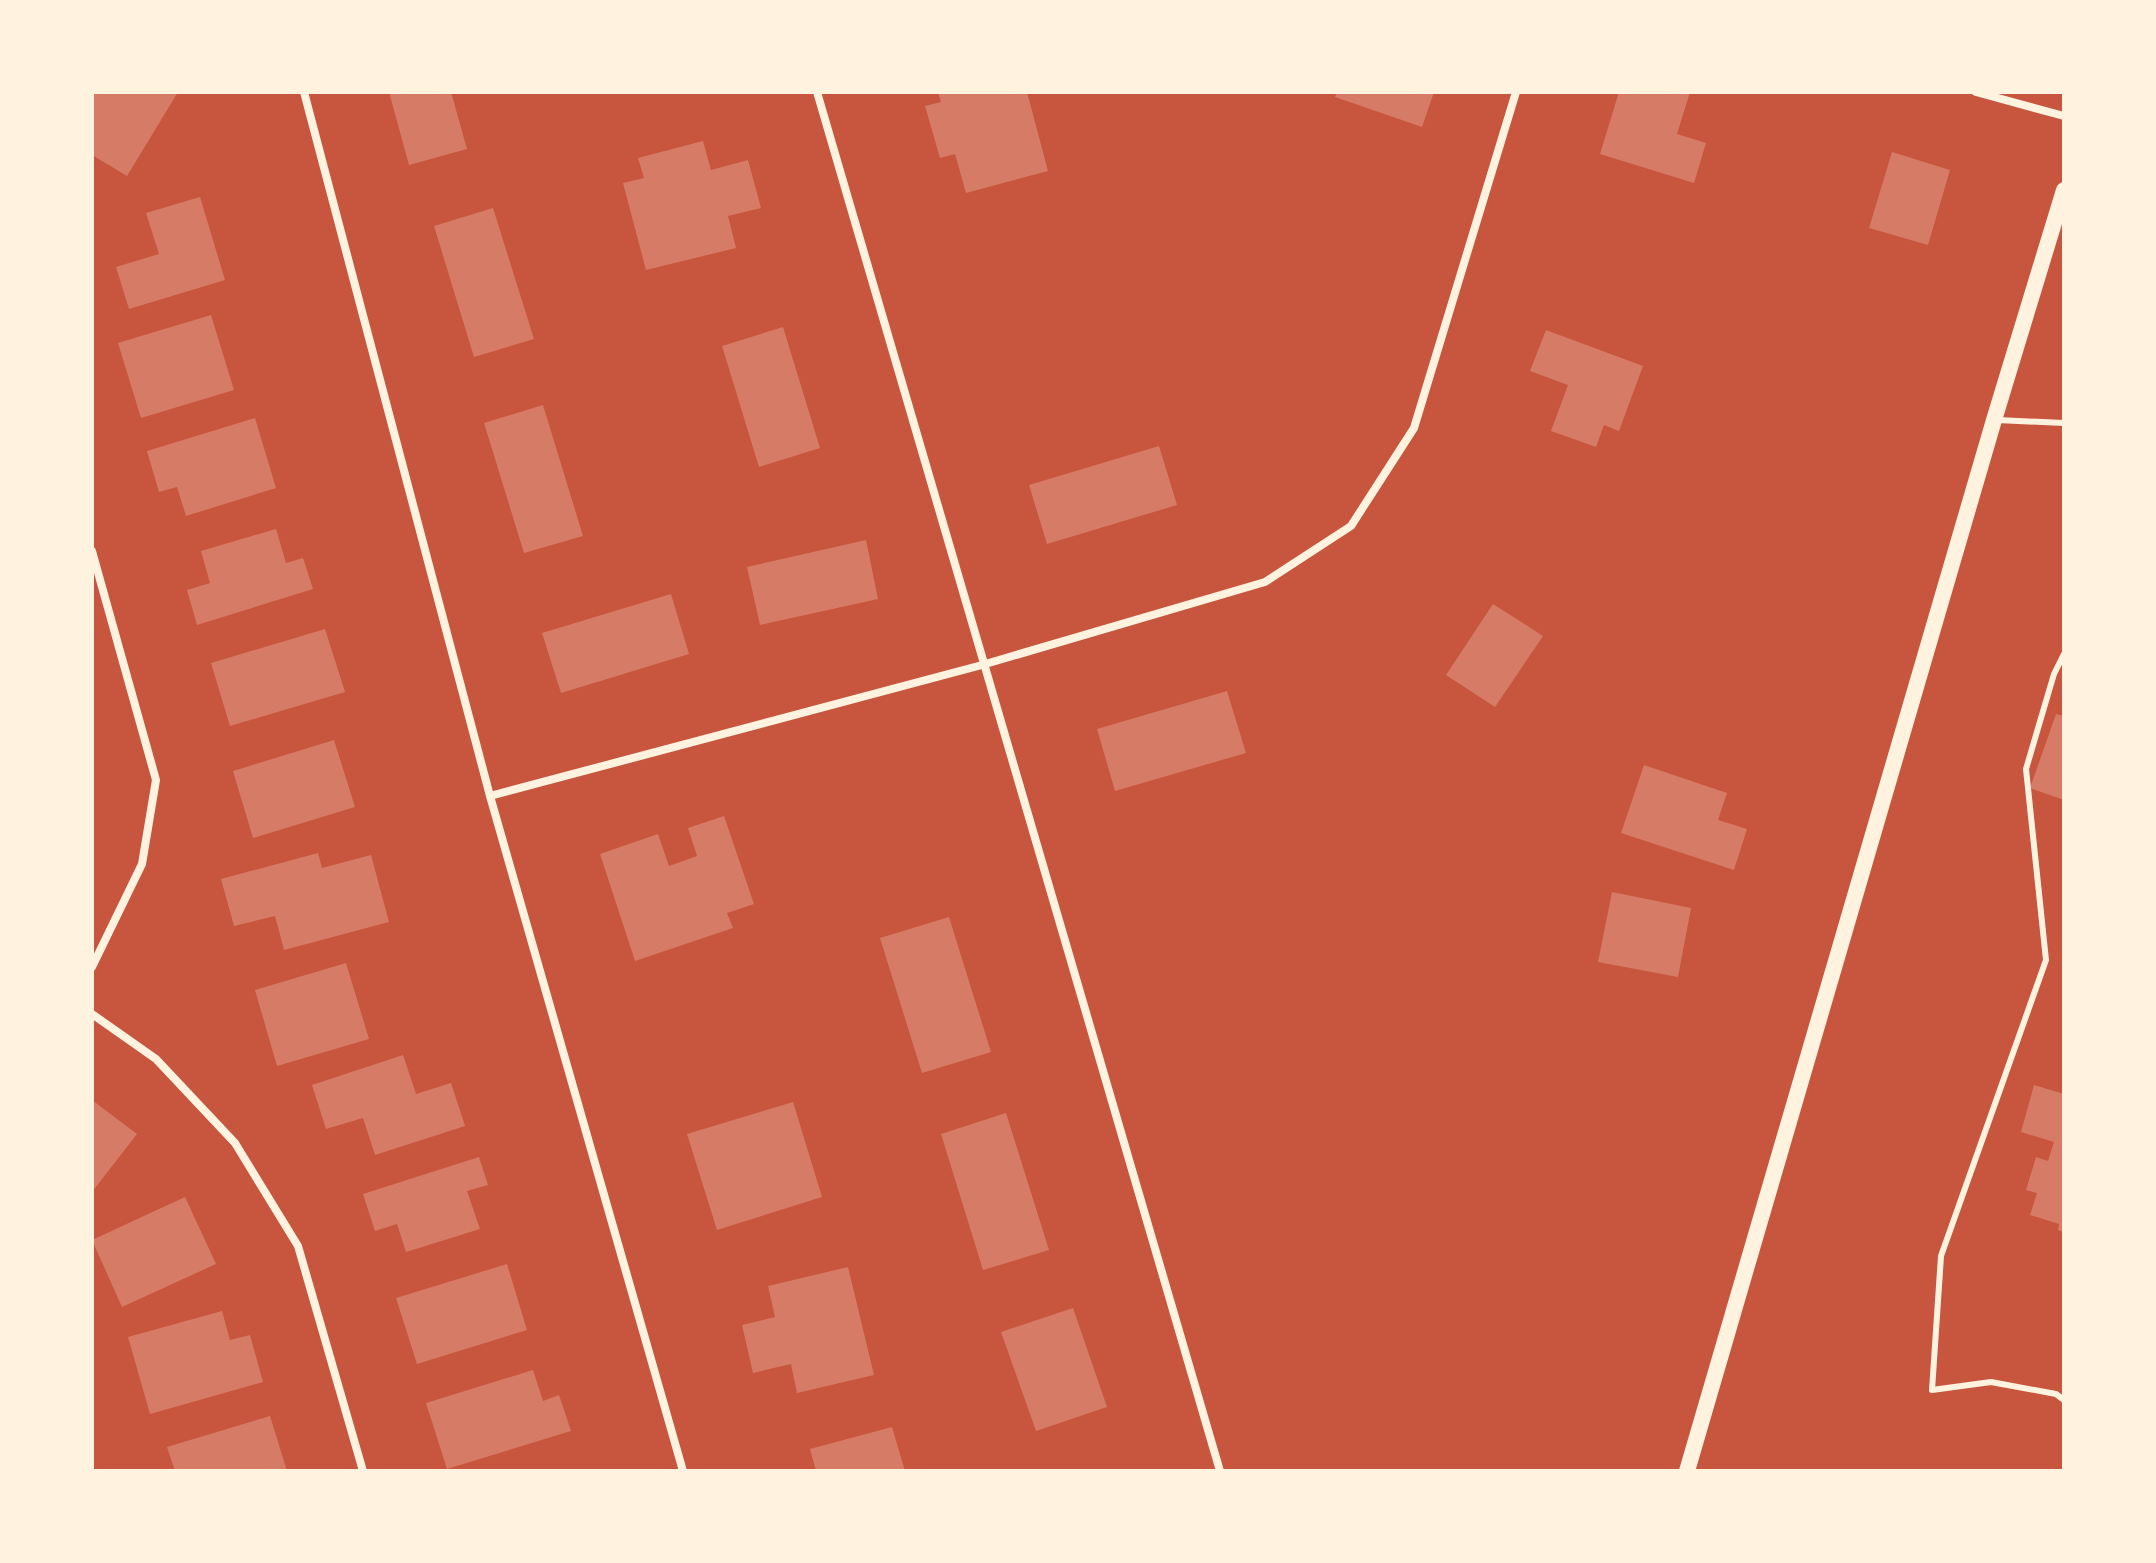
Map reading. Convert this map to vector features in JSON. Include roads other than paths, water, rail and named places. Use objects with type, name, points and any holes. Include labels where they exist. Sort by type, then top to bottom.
[{"type":"main road","points":[[1687,1471],[2064,190]]},
{"type":"street","points":[[304,92],[490,796],[683,1471]]},
{"type":"street","points":[[817,92],[1220,1471]]},
{"type":"street","points":[[490,796],[982,665],[1265,582],[1351,526],[1414,428],[1516,92]]},
{"type":"street","points":[[1976,92],[2064,116]]},
{"type":"street","points":[[92,551],[156,780],[142,864],[92,967]]},
{"type":"street","points":[[92,1014],[156,1059],[235,1143],[298,1246],[363,1471]]},
{"type":"lane","points":[[1994,420],[2064,423]]},
{"type":"lane","points":[[2064,654],[2054,674],[2026,769],[2046,960],[1941,1256],[1932,1390],[1991,1382],[2056,1394],[2064,1400]]}]
